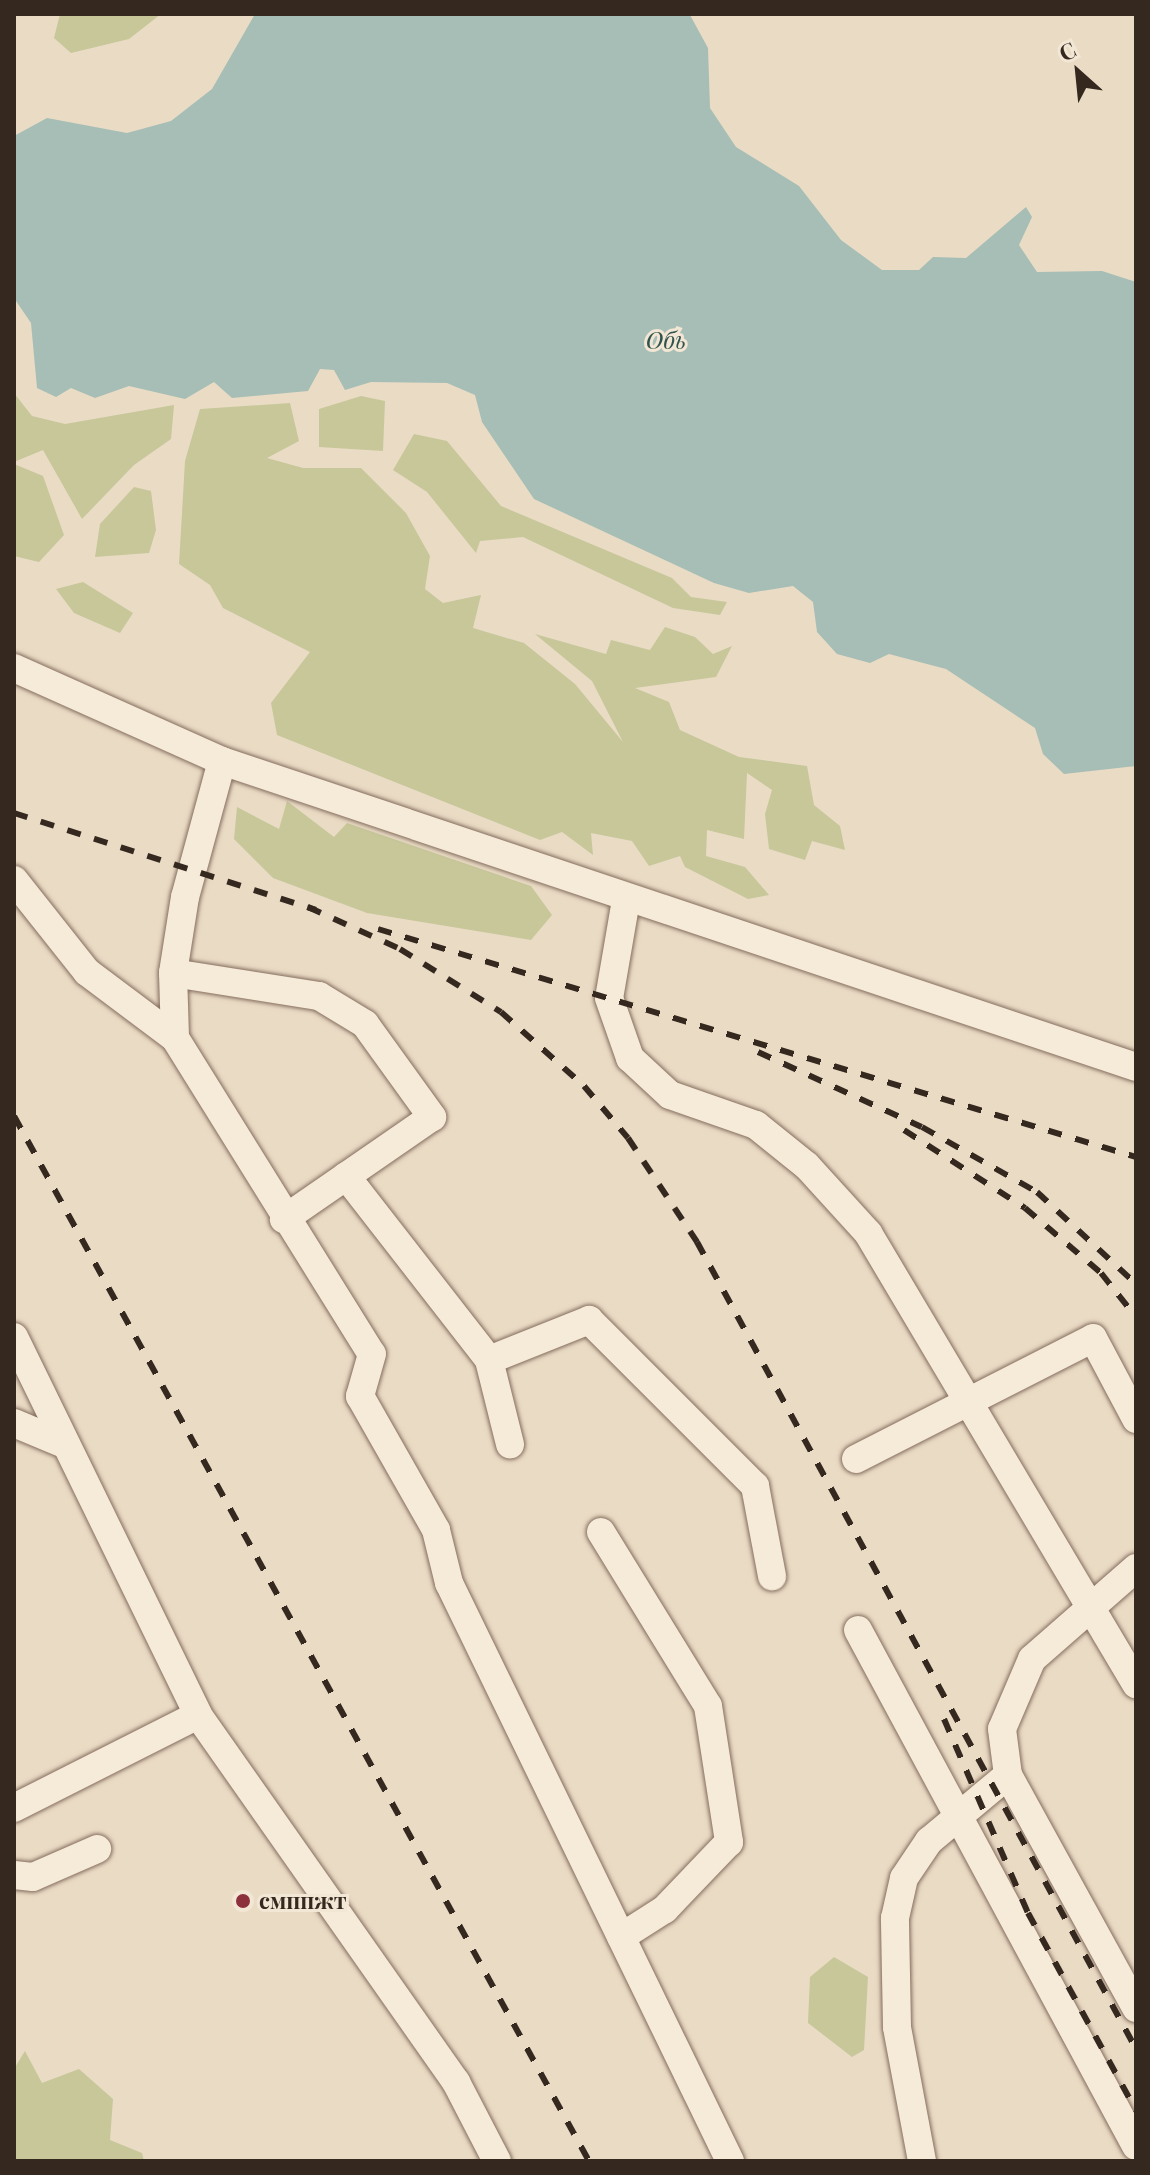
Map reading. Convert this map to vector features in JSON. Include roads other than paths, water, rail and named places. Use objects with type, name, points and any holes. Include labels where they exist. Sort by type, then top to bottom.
[{"type":"street","points":[[14,668],[222,761],[626,900],[1136,1067]]},
{"type":"street","points":[[175,1038],[173,973],[222,761]]},
{"type":"street","points":[[14,880],[87,972],[175,1038],[284,1219],[372,1354],[360,1396],[436,1530],[449,1583],[730,2161]]},
{"type":"street","points":[[626,900],[609,998],[630,1058],[670,1095],[756,1125],[834,1193],[868,1233],[1086,1608],[1136,1684]]},
{"type":"street","points":[[173,973],[319,996],[365,1024],[432,1117],[284,1219]]},
{"type":"street","points":[[346,1176],[489,1360],[510,1444]]},
{"type":"street","points":[[489,1360],[589,1320],[755,1486],[772,1576]]},
{"type":"street","points":[[14,1337],[198,1715],[456,2082],[497,2161]]},
{"type":"street","points":[[856,1459],[965,1400],[1093,1338],[1136,1419]]},
{"type":"street","points":[[14,1423],[64,1444]]},
{"type":"street","points":[[601,1532],[708,1706],[729,1842],[665,1909],[621,1937]]},
{"type":"street","points":[[1136,1568],[1086,1608],[1032,1659],[1002,1729],[1008,1775],[1136,2008]]},
{"type":"street","points":[[858,1630],[1136,2146]]},
{"type":"street","points":[[14,1808],[198,1715]]},
{"type":"street","points":[[922,2161],[897,2027],[895,1918],[904,1878],[957,1814],[1008,1775]]},
{"type":"street","points":[[14,1875],[33,1877],[97,1849]]},
{"type":"water","name":"Обь","points":[[255,14],[690,15],[708,48],[710,108],[736,147],[799,186],[841,240],[882,270],[919,270],[933,257],[966,258],[1026,207],[1032,217],[1019,245],[1037,272],[1102,271],[1136,282],[1136,766],[1064,774],[1043,754],[1035,728],[946,669],[889,654],[870,663],[837,654],[817,632],[813,602],[793,586],[749,593],[714,583],[534,499],[482,422],[475,395],[447,383],[371,382],[345,390],[334,370],[320,369],[308,391],[232,398],[214,382],[185,399],[129,386],[95,398],[71,388],[56,397],[37,388],[31,323],[14,298],[14,136],[47,118],[127,133],[171,121],[212,89]]},
{"type":"railway","points":[[14,813],[316,910]]},
{"type":"railway","points":[[308,907],[400,949],[501,1012],[584,1086],[628,1138],[697,1242],[1136,2049]]},
{"type":"railway","points":[[378,929],[1136,1157]]},
{"type":"railway","points":[[758,1052],[922,1127],[1037,1192],[1136,1284]]},
{"type":"railway","points":[[14,1116],[589,2161]]},
{"type":"railway","points":[[904,1130],[1025,1208],[1101,1273],[1136,1317]]},
{"type":"railway","points":[[944,1719],[1028,1913],[1136,2110]]},
{"type":"place","name":"смппжт","points":[[243,1901]]}]
